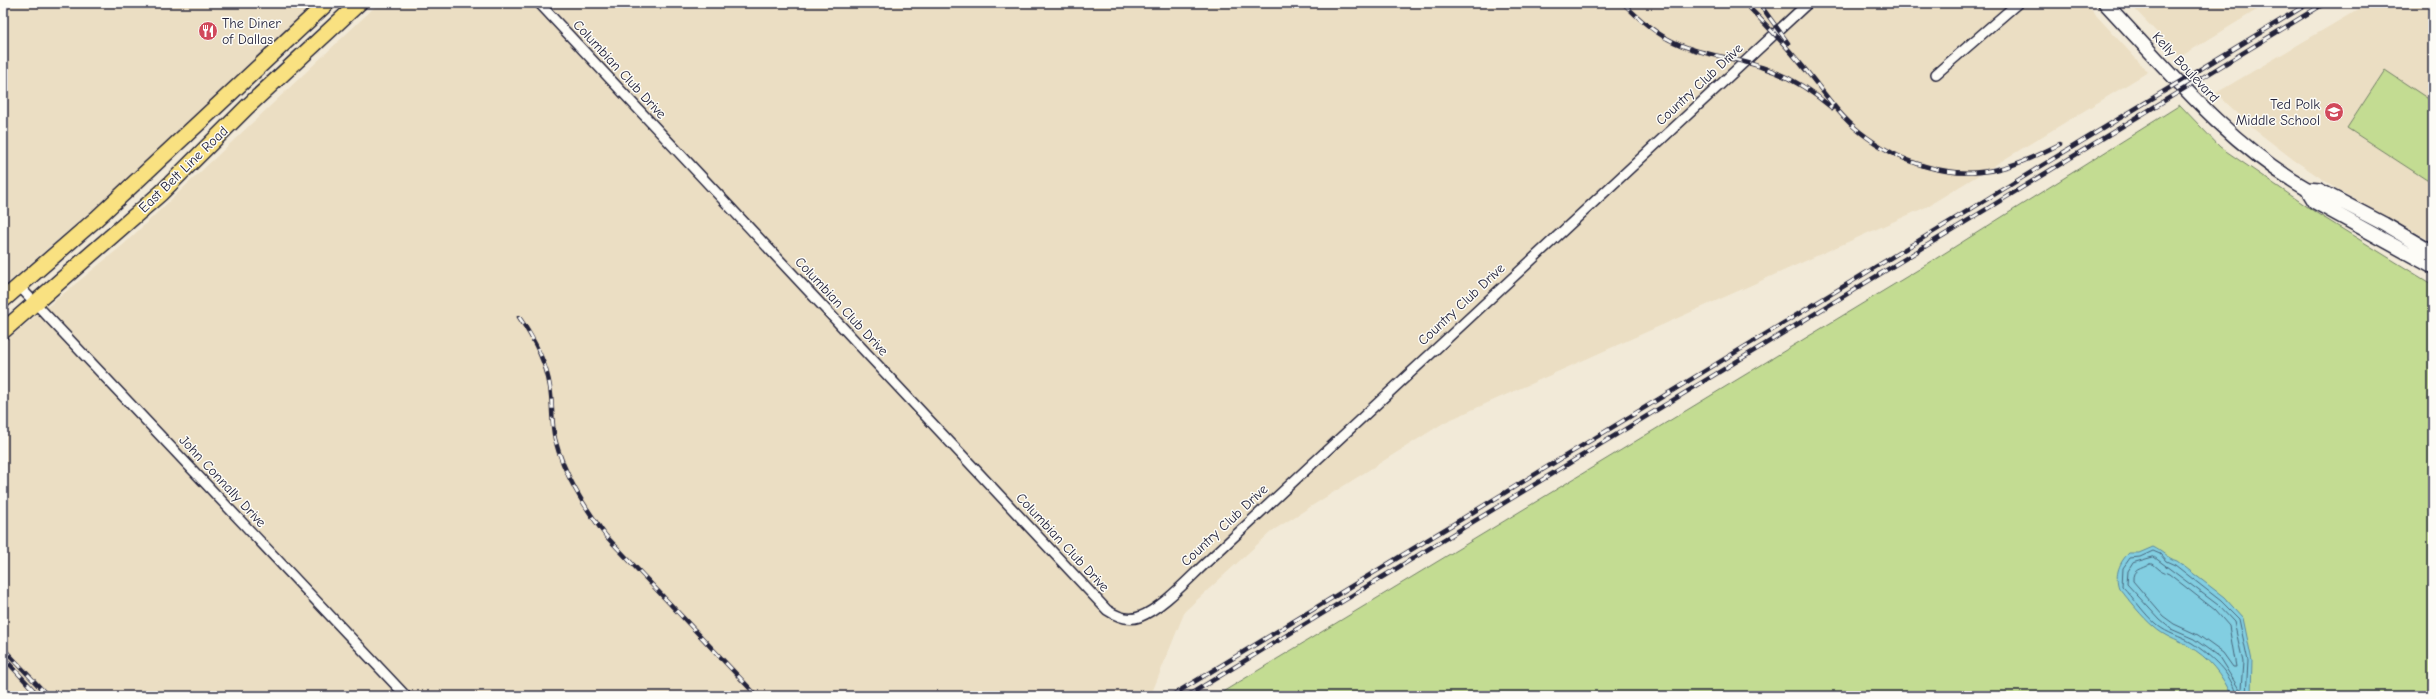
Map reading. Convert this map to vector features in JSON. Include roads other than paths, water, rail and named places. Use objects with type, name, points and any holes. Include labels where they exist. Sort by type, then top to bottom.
[{"type":"main road","name":"East Belt Line Road","points":[[3,300],[96,219],[234,92],[327,3]]},
{"type":"main road","name":"East Belt Line Road","points":[[3,331],[161,193],[247,107],[359,3]]},
{"type":"main road","points":[[234,92],[247,107]]},
{"type":"street","name":"Columbian Club Drive","points":[[539,3],[1107,610],[1116,616],[1130,618]]},
{"type":"street","name":"Country Club Drive","points":[[1130,618],[1139,617],[1160,604],[1209,560],[1808,3]]},
{"type":"street","points":[[1936,74],[2018,3]]},
{"type":"street","name":"Kelly Boulevard","points":[[2105,3],[2222,127],[2244,146],[2307,189],[2315,202],[2433,267]]},
{"type":"street","name":"Kelly Boulevard","points":[[2307,189],[2319,190],[2384,224],[2433,253]]},
{"type":"street","name":"John Connally Drive","points":[[19,286],[406,696]]},
{"type":"water","points":[[2153,547],[2177,561],[2224,597],[2243,618],[2252,661],[2251,693],[2249,696],[2232,696],[2224,681],[2209,661],[2196,650],[2166,635],[2149,623],[2119,588],[2117,578],[2118,573],[2126,556],[2129,553],[2139,553]]},
{"type":"railway","points":[[1623,3],[1644,23],[1668,39],[1690,49],[1749,63],[1771,70],[1807,89],[1832,108]]},
{"type":"railway","points":[[1745,3],[1790,51],[1844,118],[1875,143],[1908,160],[1943,170],[1980,172],[1998,169],[2014,164],[2060,144]]},
{"type":"railway","points":[[1759,3],[1788,43]]},
{"type":"railway","points":[[1171,696],[2309,3]]},
{"type":"railway","points":[[1187,696],[2325,3]]},
{"type":"railway","points":[[519,317],[530,334],[546,368],[551,393],[555,439],[569,478],[583,502],[606,536],[757,696]]},
{"type":"railway","points":[[3,648],[48,696]]},
{"type":"railway","points":[[3,657],[39,696]]},
{"type":"place","name":"The Diner of Dallas","points":[[208,31]]},
{"type":"place","name":"Ted Polk Middle School","points":[[2334,112]]}]
